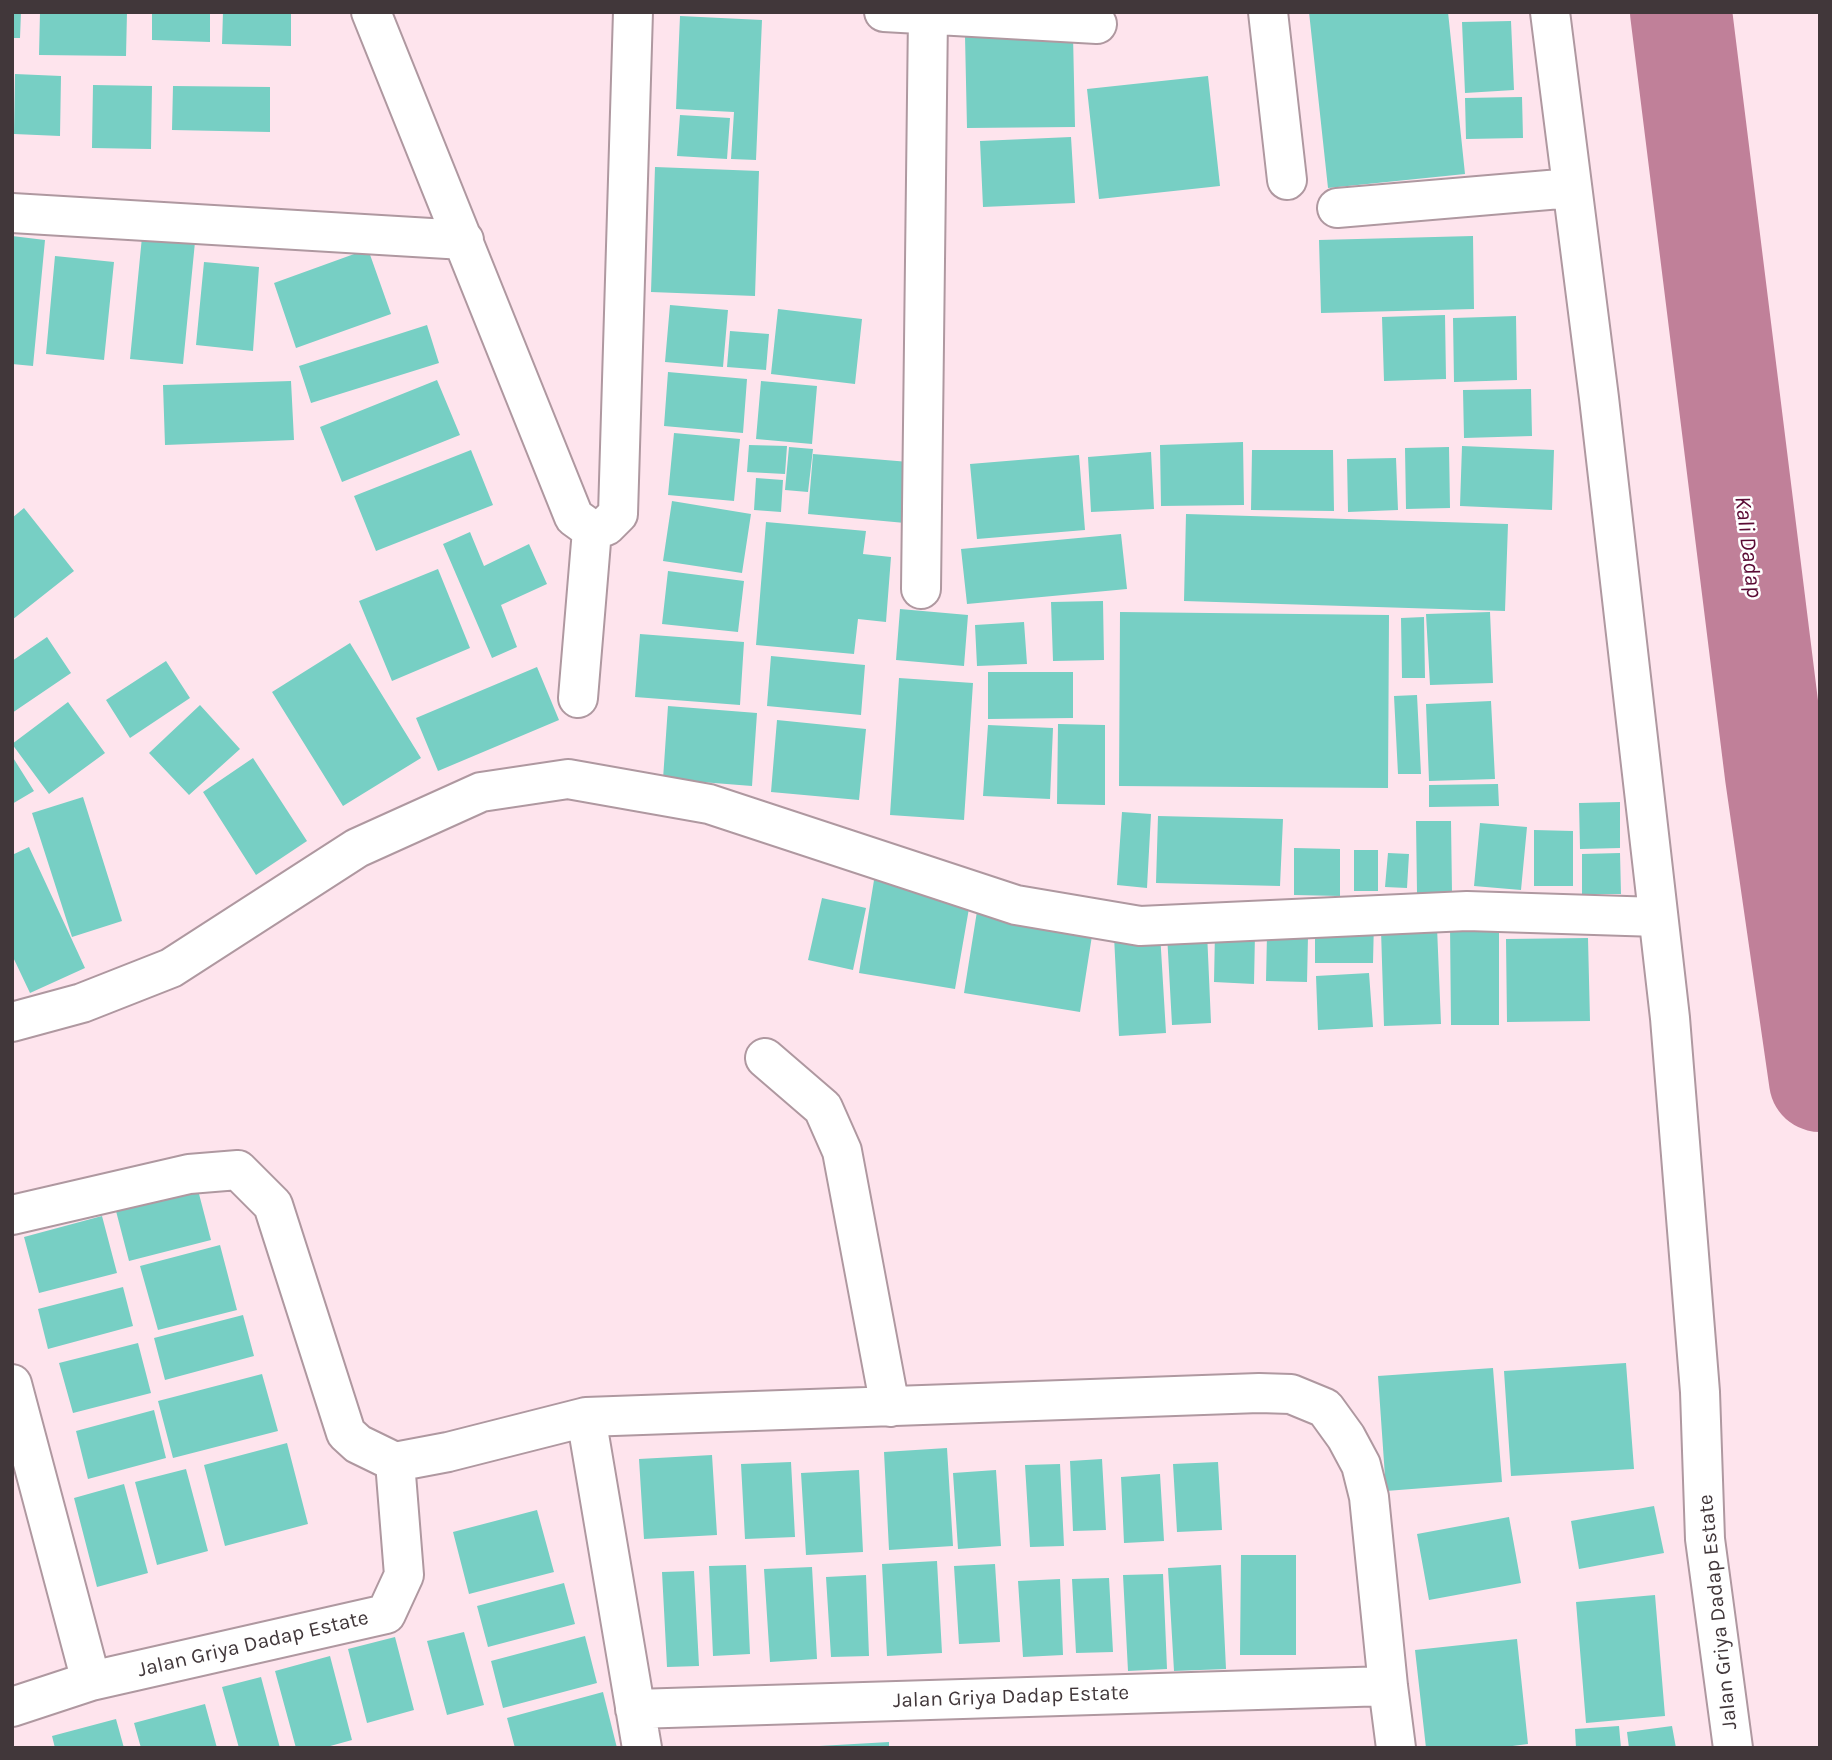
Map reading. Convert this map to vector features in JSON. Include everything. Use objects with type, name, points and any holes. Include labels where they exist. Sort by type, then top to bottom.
[{"type":"street","points":[[371,12],[574,517],[592,530]]},
{"type":"street","points":[[592,530],[606,526],[618,514],[633,12]]},
{"type":"street","points":[[884,12],[1097,24]]},
{"type":"street","points":[[1268,12],[1287,180]]},
{"type":"street","name":"Jalan Griya Dadap Estate","points":[[1550,12],[1599,398],[1670,1018],[1700,1392],[1705,1539],[1733,1748]]},
{"type":"street","points":[[921,589],[928,15]]},
{"type":"street","points":[[1337,208],[1572,188]]},
{"type":"street","points":[[12,213],[464,240]]},
{"type":"street","points":[[578,698],[592,530]]},
{"type":"street","points":[[12,1022],[82,1003],[171,968],[357,848],[481,792],[568,779],[709,804],[1016,905],[1140,926],[1467,911],[1658,916]]},
{"type":"street","points":[[765,1058],[823,1108],[842,1150],[890,1407]]},
{"type":"street","points":[[12,1215],[189,1174],[238,1170],[273,1205],[346,1433],[358,1444],[395,1462],[448,1452],[586,1417],[1292,1394],[1325,1408],[1346,1437],[1361,1465],[1369,1497],[1396,1748]]},
{"type":"street","points":[[12,1384],[91,1681]]},
{"type":"street","points":[[586,1417],[642,1748]]},
{"type":"street","name":"Jalan Griya Dadap Estate","points":[[12,1707],[91,1681],[386,1614],[404,1575],[395,1462]]},
{"type":"street","name":"Jalan Griya Dadap Estate","points":[[635,1710],[1388,1686]]},
{"type":"building","points":[[12,12],[21,12],[20,38],[12,38]]},
{"type":"building","points":[[40,12],[127,12],[126,56],[39,55]]},
{"type":"building","points":[[152,12],[210,12],[210,42],[152,40]]},
{"type":"building","points":[[223,12],[291,12],[291,46],[222,44]]},
{"type":"building","points":[[1309,12],[1448,12],[1465,174],[1328,188]]},
{"type":"building","points":[[680,16],[762,20],[756,160],[731,159],[734,112],[676,109]]},
{"type":"building","points":[[1511,21],[1514,90],[1465,93],[1462,22]]},
{"type":"building","points":[[1073,35],[1075,127],[967,128],[965,36]]},
{"type":"building","points":[[15,74],[61,76],[60,136],[14,134]]},
{"type":"building","points":[[1208,76],[1220,186],[1099,199],[1087,89]]},
{"type":"building","points":[[93,85],[152,86],[151,149],[92,148]]},
{"type":"building","points":[[173,86],[270,87],[270,132],[172,130]]},
{"type":"building","points":[[1522,97],[1523,138],[1466,139],[1465,98]]},
{"type":"building","points":[[680,115],[730,118],[727,159],[677,156]]},
{"type":"building","points":[[1071,137],[1075,203],[983,207],[980,141]]},
{"type":"building","points":[[655,167],[759,171],[755,296],[651,292]]},
{"type":"building","points":[[12,236],[45,240],[33,366],[12,364]]},
{"type":"building","points":[[1473,236],[1474,309],[1321,313],[1319,240]]},
{"type":"building","points":[[142,237],[195,242],[183,364],[130,359]]},
{"type":"building","points":[[368,249],[391,314],[296,348],[274,283]]},
{"type":"building","points":[[55,256],[114,262],[104,360],[46,354]]},
{"type":"building","points":[[204,262],[259,267],[253,351],[196,345]]},
{"type":"building","points":[[670,305],[728,310],[723,367],[665,362]]},
{"type":"building","points":[[778,309],[862,319],[855,384],[771,374]]},
{"type":"building","points":[[1445,315],[1446,379],[1384,381],[1382,317]]},
{"type":"building","points":[[1516,316],[1517,380],[1454,382],[1453,318]]},
{"type":"building","points":[[427,325],[439,363],[311,403],[299,366]]},
{"type":"building","points":[[730,331],[769,334],[766,370],[727,367]]},
{"type":"building","points":[[668,372],[747,379],[743,433],[664,426]]},
{"type":"building","points":[[437,380],[460,435],[342,482],[320,427]]},
{"type":"building","points":[[291,381],[294,440],[165,445],[163,385]]},
{"type":"building","points":[[761,381],[817,386],[812,444],[756,439]]},
{"type":"building","points":[[1531,389],[1532,436],[1464,438],[1463,390]]},
{"type":"building","points":[[674,433],[740,439],[734,501],[668,495]]},
{"type":"building","points":[[1243,442],[1244,505],[1161,506],[1160,445]]},
{"type":"building","points":[[749,445],[787,446],[785,474],[747,472]]},
{"type":"building","points":[[1462,446],[1554,450],[1552,510],[1460,506]]},
{"type":"building","points":[[789,447],[813,449],[808,492],[785,490]]},
{"type":"building","points":[[1449,447],[1450,508],[1406,509],[1405,448]]},
{"type":"building","points":[[471,450],[493,505],[376,551],[354,496]]},
{"type":"building","points":[[1252,450],[1333,450],[1334,511],[1251,510]]},
{"type":"building","points":[[1151,452],[1154,509],[1091,512],[1088,457]]},
{"type":"building","points":[[813,454],[909,462],[905,523],[808,514]]},
{"type":"building","points":[[1079,455],[1085,530],[977,539],[970,464]]},
{"type":"building","points":[[1396,458],[1398,510],[1348,512],[1347,459]]},
{"type":"building","points":[[756,478],[783,480],[781,512],[754,510]]},
{"type":"building","points":[[672,501],[751,514],[742,573],[663,561]]},
{"type":"building","points":[[24,508],[74,571],[12,620],[12,518]]},
{"type":"building","points":[[1186,514],[1508,524],[1505,611],[1184,601]]},
{"type":"building","points":[[766,522],[866,531],[863,554],[891,557],[886,622],[858,619],[854,654],[756,645]]},
{"type":"building","points":[[470,532],[484,566],[529,544],[547,584],[501,605],[517,647],[492,658],[443,544]]},
{"type":"building","points":[[1121,534],[1127,589],[967,604],[961,549]]},
{"type":"building","points":[[438,569],[470,648],[392,681],[359,601]]},
{"type":"building","points":[[668,571],[744,581],[738,632],[662,624]]},
{"type":"building","points":[[1103,601],[1104,660],[1053,661],[1051,602]]},
{"type":"building","points":[[900,609],[968,615],[964,666],[896,660]]},
{"type":"building","points":[[1120,612],[1389,615],[1388,788],[1119,786]]},
{"type":"building","points":[[1490,612],[1493,683],[1430,685],[1426,614]]},
{"type":"building","points":[[1424,617],[1425,678],[1402,678],[1401,618]]},
{"type":"building","points":[[1024,622],[1027,664],[977,666],[975,625]]},
{"type":"building","points":[[640,634],[744,642],[740,705],[635,697]]},
{"type":"building","points":[[47,637],[71,673],[12,713],[12,661]]},
{"type":"building","points":[[350,643],[421,758],[343,806],[272,692]]},
{"type":"building","points":[[771,656],[865,665],[861,715],[767,706]]},
{"type":"building","points":[[166,661],[190,698],[130,738],[106,700]]},
{"type":"building","points":[[537,667],[559,720],[438,771],[416,718]]},
{"type":"building","points":[[988,672],[1073,672],[1073,718],[988,719]]},
{"type":"building","points":[[899,678],[973,683],[964,820],[890,815]]},
{"type":"building","points":[[1417,695],[1421,774],[1398,774],[1394,696]]},
{"type":"building","points":[[1491,701],[1495,779],[1429,781],[1426,704]]},
{"type":"building","points":[[68,702],[105,753],[49,794],[12,744]]},
{"type":"building","points":[[200,705],[240,749],[189,795],[149,753]]},
{"type":"building","points":[[668,706],[757,713],[752,786],[663,779]]},
{"type":"building","points":[[777,720],[866,729],[859,800],[771,792]]},
{"type":"building","points":[[1058,724],[1105,725],[1105,805],[1057,804]]},
{"type":"building","points":[[988,725],[1053,728],[1050,799],[983,796]]},
{"type":"building","points":[[12,756],[34,791],[12,804]]},
{"type":"building","points":[[253,758],[307,841],[256,875],[203,792]]},
{"type":"building","points":[[1498,784],[1499,806],[1429,807],[1429,785]]},
{"type":"building","points":[[83,797],[122,921],[72,937],[32,813]]},
{"type":"building","points":[[1620,802],[1620,848],[1580,849],[1579,803]]},
{"type":"building","points":[[1122,812],[1151,814],[1147,888],[1117,885]]},
{"type":"building","points":[[1158,816],[1283,819],[1280,886],[1156,883]]},
{"type":"building","points":[[1416,821],[1451,821],[1452,893],[1417,893]]},
{"type":"building","points":[[1480,823],[1527,827],[1521,890],[1474,886]]},
{"type":"building","points":[[1534,830],[1573,831],[1573,886],[1534,886]]},
{"type":"building","points":[[29,847],[85,968],[30,993],[12,955],[12,855]]},
{"type":"building","points":[[1294,848],[1340,849],[1340,896],[1294,895]]},
{"type":"building","points":[[1354,850],[1378,850],[1378,891],[1354,891]]},
{"type":"building","points":[[1388,853],[1409,854],[1407,888],[1385,887]]},
{"type":"building","points":[[1620,853],[1621,894],[1582,894],[1582,854]]},
{"type":"building","points":[[875,874],[972,891],[955,989],[859,973]]},
{"type":"building","points":[[822,898],[866,908],[853,970],[808,960]]},
{"type":"building","points":[[978,905],[1094,923],[1080,1012],[964,993]]},
{"type":"building","points":[[1315,919],[1374,920],[1373,963],[1315,963]]},
{"type":"building","points":[[1450,925],[1499,925],[1499,1025],[1451,1025]]},
{"type":"building","points":[[1437,927],[1441,1024],[1384,1026],[1381,930]]},
{"type":"building","points":[[1215,931],[1255,933],[1254,984],[1214,982]]},
{"type":"building","points":[[1207,932],[1211,1023],[1172,1025],[1167,934]]},
{"type":"building","points":[[1160,933],[1166,1033],[1119,1036],[1114,936]]},
{"type":"building","points":[[1267,934],[1308,936],[1307,982],[1266,981]]},
{"type":"building","points":[[1588,938],[1590,1021],[1507,1022],[1506,939]]},
{"type":"building","points":[[1369,973],[1373,1027],[1318,1030],[1316,976]]},
{"type":"building","points":[[198,1190],[211,1240],[129,1261],[116,1211]]},
{"type":"building","points":[[102,1216],[117,1273],[39,1293],[24,1237]]},
{"type":"building","points":[[220,1245],[237,1310],[158,1330],[140,1266]]},
{"type":"building","points":[[123,1287],[133,1326],[48,1349],[38,1309]]},
{"type":"building","points":[[243,1315],[254,1356],[165,1380],[154,1338]]},
{"type":"building","points":[[138,1343],[151,1393],[73,1413],[59,1363]]},
{"type":"building","points":[[1626,1363],[1634,1469],[1511,1476],[1504,1371]]},
{"type":"building","points":[[1493,1368],[1502,1482],[1386,1491],[1378,1376]]},
{"type":"building","points":[[262,1374],[278,1431],[173,1458],[158,1401]]},
{"type":"building","points":[[154,1410],[166,1458],[88,1479],[76,1431]]},
{"type":"building","points":[[287,1443],[308,1524],[225,1546],[204,1465]]},
{"type":"building","points":[[947,1448],[953,1546],[889,1550],[884,1452]]},
{"type":"building","points":[[712,1455],[717,1535],[644,1539],[639,1459]]},
{"type":"building","points":[[1102,1459],[1106,1530],[1073,1531],[1070,1461]]},
{"type":"building","points":[[791,1462],[795,1537],[745,1539],[741,1464]]},
{"type":"building","points":[[1218,1462],[1222,1530],[1177,1532],[1173,1464]]},
{"type":"building","points":[[1060,1464],[1064,1546],[1030,1547],[1025,1465]]},
{"type":"building","points":[[186,1469],[208,1551],[157,1565],[135,1482]]},
{"type":"building","points":[[859,1470],[863,1552],[806,1555],[801,1473]]},
{"type":"building","points":[[996,1470],[1001,1546],[958,1549],[953,1473]]},
{"type":"building","points":[[1160,1474],[1164,1541],[1124,1543],[1121,1477]]},
{"type":"building","points":[[124,1484],[148,1573],[97,1587],[74,1498]]},
{"type":"building","points":[[1654,1506],[1664,1553],[1579,1569],[1571,1521]]},
{"type":"building","points":[[537,1510],[554,1572],[469,1594],[453,1532]]},
{"type":"building","points":[[1509,1517],[1521,1583],[1429,1600],[1417,1534]]},
{"type":"building","points":[[1241,1555],[1296,1555],[1296,1655],[1240,1655]]},
{"type":"building","points":[[937,1561],[942,1653],[887,1656],[882,1564]]},
{"type":"building","points":[[995,1564],[1000,1642],[959,1644],[954,1566]]},
{"type":"building","points":[[746,1565],[750,1654],[713,1656],[709,1566]]},
{"type":"building","points":[[1221,1565],[1226,1669],[1174,1671],[1168,1568]]},
{"type":"building","points":[[812,1567],[817,1659],[770,1662],[764,1569]]},
{"type":"building","points":[[694,1571],[699,1666],[667,1667],[662,1572]]},
{"type":"building","points":[[1163,1574],[1167,1669],[1128,1671],[1123,1575]]},
{"type":"building","points":[[866,1575],[869,1656],[831,1657],[826,1577]]},
{"type":"building","points":[[1109,1578],[1113,1652],[1076,1653],[1072,1579]]},
{"type":"building","points":[[1060,1579],[1063,1655],[1023,1657],[1018,1581]]},
{"type":"building","points":[[564,1583],[575,1624],[488,1647],[477,1606]]},
{"type":"building","points":[[1655,1595],[1665,1716],[1586,1723],[1576,1602]]},
{"type":"building","points":[[464,1632],[484,1705],[447,1715],[427,1641]]},
{"type":"building","points":[[585,1636],[597,1683],[503,1708],[491,1661]]},
{"type":"building","points":[[395,1637],[414,1710],[367,1723],[348,1649]]},
{"type":"building","points":[[1517,1639],[1528,1744],[1497,1748],[1426,1748],[1415,1650]]},
{"type":"building","points":[[330,1656],[352,1740],[323,1748],[296,1748],[275,1671]]},
{"type":"building","points":[[261,1677],[280,1748],[239,1748],[222,1687]]},
{"type":"building","points":[[603,1692],[617,1748],[515,1748],[507,1718]]},
{"type":"building","points":[[205,1704],[217,1748],[141,1748],[134,1723]]},
{"type":"building","points":[[116,1719],[124,1748],[55,1748],[52,1736]]},
{"type":"building","points":[[1619,1726],[1621,1748],[1576,1748],[1575,1729]]},
{"type":"building","points":[[1672,1726],[1676,1748],[1629,1748],[1627,1732]]},
{"type":"building","points":[[889,1742],[889,1748],[819,1748],[819,1746]]},
{"type":"waterway","name":"Kali Dadap","points":[[1681,12],[1776,776],[1820,1081]]}]
